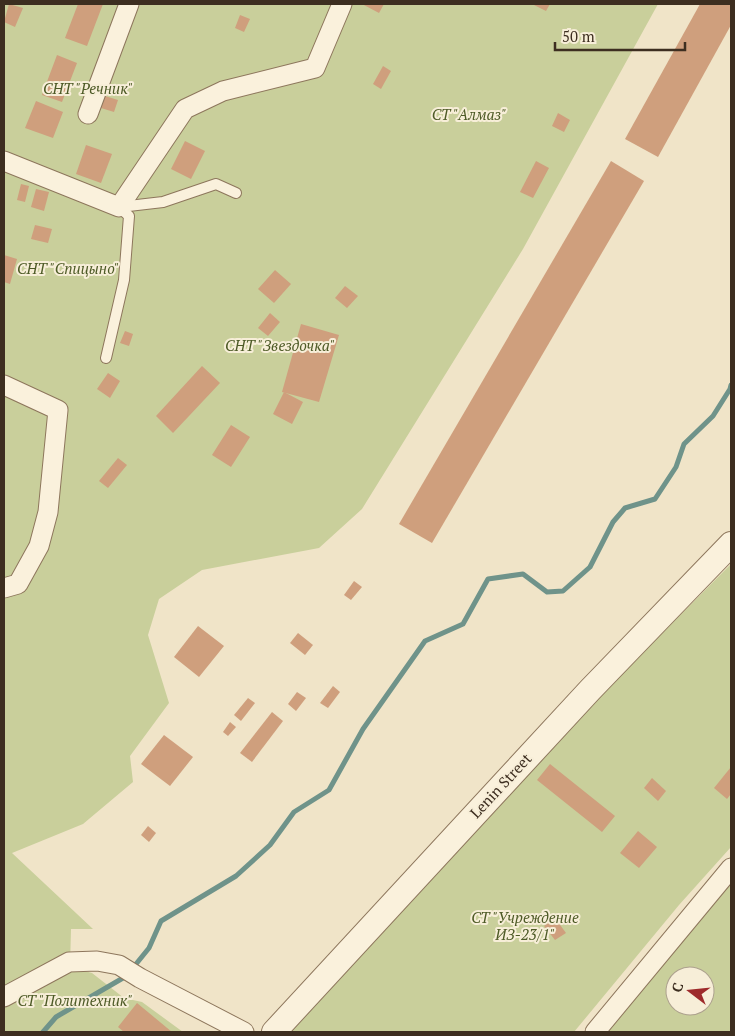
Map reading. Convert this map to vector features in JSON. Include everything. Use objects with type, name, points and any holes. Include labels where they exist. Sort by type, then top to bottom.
[{"type":"street","points":[[88,114],[129,4]]},
{"type":"street","points":[[4,161],[119,207],[185,109],[223,91],[315,68],[342,4]]},
{"type":"street","points":[[4,386],[58,410],[48,512],[39,546],[18,584],[4,588]]},
{"type":"street","name":"Lenin Street","points":[[274,1032],[590,690],[731,544]]},
{"type":"street","points":[[594,1032],[731,868]]},
{"type":"street","points":[[4,996],[69,962],[97,961],[119,965],[140,978],[244,1032]]},
{"type":"lane","points":[[119,207],[164,202],[216,184],[236,193]]},
{"type":"lane","points":[[106,358],[124,280],[128,216],[119,207]]},
{"type":"green space","points":[[4,4],[658,4],[523,249],[362,509],[319,548],[202,570],[159,599],[148,635],[169,703],[130,756],[133,782],[83,824],[12,853],[93,929],[71,929],[70,967],[92,973],[124,998],[142,1002],[183,1032],[4,1032]]},
{"type":"green space","name":"СТ \"Учреждение ИЗ-23/1\"","points":[[731,564],[731,847],[679,905],[574,1032],[290,1032],[597,699]]},
{"type":"green space","points":[[731,876],[731,1032],[595,1032]]},
{"type":"building","points":[[9,4],[23,8],[15,27],[4,22]]},
{"type":"building","points":[[78,4],[103,4],[87,46],[65,38]]},
{"type":"building","points":[[362,4],[384,4],[379,13]]},
{"type":"building","points":[[532,4],[550,4],[546,11]]},
{"type":"building","points":[[700,4],[731,4],[731,25],[658,157],[625,139]]},
{"type":"building","points":[[240,15],[250,19],[244,32],[235,28]]},
{"type":"building","points":[[57,55],[77,63],[62,102],[42,95]]},
{"type":"building","points":[[383,66],[391,71],[381,89],[373,84]]},
{"type":"building","points":[[105,96],[118,100],[114,112],[101,108]]},
{"type":"building","points":[[36,101],[63,112],[53,138],[25,128]]},
{"type":"building","points":[[558,113],[570,120],[564,132],[552,126]]},
{"type":"building","points":[[185,141],[205,151],[191,179],[171,169]]},
{"type":"building","points":[[86,145],[112,154],[101,183],[76,174]]},
{"type":"building","points":[[536,161],[549,168],[533,198],[520,192]]},
{"type":"building","points":[[611,161],[644,181],[432,543],[399,524]]},
{"type":"building","points":[[21,184],[29,186],[25,202],[17,200]]},
{"type":"building","points":[[36,189],[49,192],[44,211],[31,207]]},
{"type":"building","points":[[35,225],[52,229],[48,243],[31,239]]},
{"type":"building","points":[[4,255],[17,259],[10,284],[4,282]]},
{"type":"building","points":[[275,270],[291,284],[274,303],[258,289]]},
{"type":"building","points":[[345,286],[358,296],[347,308],[335,298]]},
{"type":"building","points":[[270,313],[280,322],[268,336],[258,328]]},
{"type":"building","points":[[301,324],[339,335],[319,402],[282,392]]},
{"type":"building","points":[[125,331],[133,334],[129,346],[120,343]]},
{"type":"building","points":[[202,366],[220,383],[173,433],[156,416]]},
{"type":"building","points":[[108,373],[120,381],[110,398],[97,389]]},
{"type":"building","points":[[284,392],[303,402],[292,424],[273,414]]},
{"type":"building","points":[[231,425],[250,437],[231,467],[212,455]]},
{"type":"building","points":[[118,458],[127,465],[108,488],[99,481]]},
{"type":"building","points":[[354,581],[362,587],[351,600],[344,595]]},
{"type":"building","points":[[198,626],[224,646],[199,677],[174,657]]},
{"type":"building","points":[[298,633],[313,645],[305,655],[290,643]]},
{"type":"building","points":[[333,686],[340,692],[328,708],[320,703]]},
{"type":"building","points":[[297,692],[306,698],[296,711],[288,704]]},
{"type":"building","points":[[248,698],[255,703],[241,721],[234,715]]},
{"type":"building","points":[[272,712],[283,721],[252,762],[240,753]]},
{"type":"building","points":[[230,722],[236,727],[228,736],[223,732]]},
{"type":"building","points":[[164,735],[193,757],[170,786],[141,764]]},
{"type":"building","points":[[550,764],[615,816],[602,832],[537,780]]},
{"type":"building","points":[[731,767],[731,794],[727,799],[714,788]]},
{"type":"building","points":[[652,778],[666,791],[658,801],[644,788]]},
{"type":"building","points":[[148,826],[156,833],[149,842],[141,835]]},
{"type":"building","points":[[638,831],[657,847],[639,868],[620,853]]},
{"type":"building","points":[[555,918],[566,933],[555,940],[544,926]]},
{"type":"building","points":[[137,1003],[172,1032],[124,1032],[118,1027]]},
{"type":"waterway","points":[[132,969],[149,948],[161,921],[236,876],[270,845],[294,812],[329,790],[363,729],[425,641],[463,624],[488,579],[523,574],[547,592],[563,591],[590,567],[613,522],[625,508],[655,499],[676,467],[684,444],[713,416],[731,385]]},
{"type":"waterway","points":[[43,1032],[56,1017],[126,975]]},
{"type":"park label","name":"СНТ \"Речник\"","points":[[88,89]]},
{"type":"park label","name":"СТ \"Алмаз\"","points":[[469,115]]},
{"type":"park label","name":"СНТ \"Спицыно\"","points":[[68,269]]},
{"type":"park label","name":"СНТ \"Звездочка\"","points":[[280,346]]},
{"type":"park label","name":"СТ \"Политехник\"","points":[[75,1001]]}]
